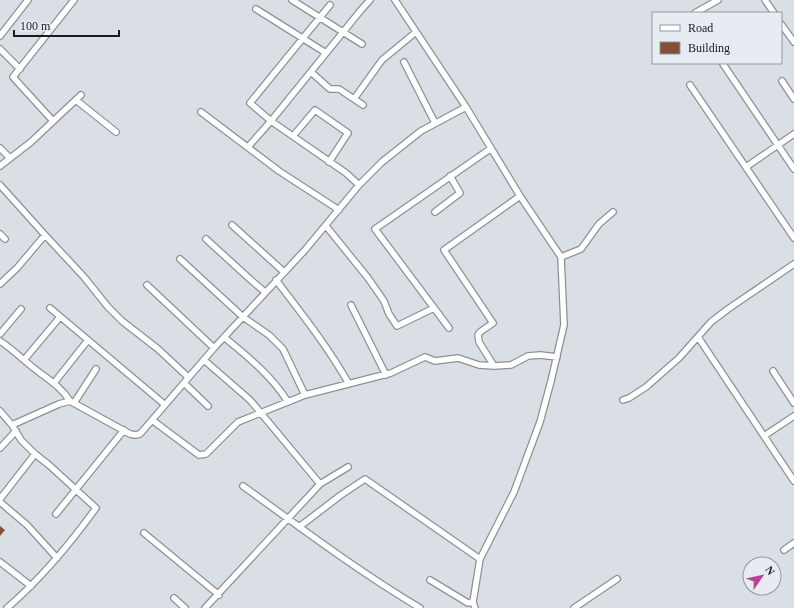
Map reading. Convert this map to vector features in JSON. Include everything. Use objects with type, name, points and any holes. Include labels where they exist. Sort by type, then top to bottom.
[{"type":"street","points":[[0,36],[28,0]]},
{"type":"street","points":[[53,121],[13,77],[74,0]]},
{"type":"street","points":[[248,147],[370,0]]},
{"type":"street","points":[[395,0],[466,107],[490,149],[561,257],[564,325],[557,357],[540,422],[514,492],[480,559],[474,605],[468,603],[430,580]]},
{"type":"street","points":[[698,12],[718,0]]},
{"type":"street","points":[[764,0],[773,12]]},
{"type":"street","points":[[295,1],[362,44]]},
{"type":"street","points":[[330,5],[250,103],[271,121],[346,173],[359,185]]},
{"type":"street","points":[[256,9],[326,53]]},
{"type":"street","points":[[782,25],[794,42]]},
{"type":"street","points":[[354,99],[382,60],[416,32]]},
{"type":"street","points":[[0,49],[20,69]]},
{"type":"street","points":[[404,62],[435,123]]},
{"type":"street","points":[[723,64],[794,169]]},
{"type":"street","points":[[311,72],[330,89],[339,89],[363,105]]},
{"type":"street","points":[[782,81],[794,99]]},
{"type":"street","points":[[690,85],[794,238]]},
{"type":"street","points":[[0,166],[31,142],[81,95]]},
{"type":"street","points":[[76,100],[116,132]]},
{"type":"street","points":[[0,341],[64,391],[72,402],[124,430],[135,435],[140,434],[188,377],[326,226],[359,185],[382,162],[421,131],[466,107]]},
{"type":"street","points":[[294,136],[315,110],[348,133],[329,162]]},
{"type":"street","points":[[201,112],[279,171],[339,210]]},
{"type":"street","points":[[746,167],[794,134]]},
{"type":"street","points":[[0,148],[10,158]]},
{"type":"street","points":[[448,328],[375,229],[490,149]]},
{"type":"street","points":[[435,212],[460,193],[450,176]]},
{"type":"street","points":[[0,185],[79,271],[108,307],[158,349],[188,377]]},
{"type":"street","points":[[494,366],[479,342],[478,335],[493,323],[444,250],[520,196]]},
{"type":"street","points":[[561,257],[581,249],[599,224],[613,212]]},
{"type":"street","points":[[232,225],[284,272]]},
{"type":"street","points":[[326,226],[368,278],[384,301],[389,314],[397,326],[434,308]]},
{"type":"street","points":[[0,234],[5,239]]},
{"type":"street","points":[[0,284],[45,235]]},
{"type":"street","points":[[206,238],[265,292]]},
{"type":"street","points":[[180,259],[243,317],[269,335],[283,348],[305,395]]},
{"type":"street","points":[[623,400],[629,398],[646,387],[679,358],[711,322],[794,264]]},
{"type":"street","points":[[276,280],[336,362],[349,384]]},
{"type":"street","points":[[147,285],[214,348]]},
{"type":"street","points":[[351,305],[386,375]]},
{"type":"street","points":[[50,308],[164,404]]},
{"type":"street","points":[[0,334],[21,309]]},
{"type":"street","points":[[24,360],[60,317]]},
{"type":"street","points":[[698,337],[794,481]]},
{"type":"street","points":[[224,338],[252,360],[270,377],[288,402]]},
{"type":"street","points":[[54,383],[88,340]]},
{"type":"street","points":[[152,420],[199,455],[203,456],[238,422],[305,395],[386,375],[425,357],[435,361],[458,358],[478,365],[494,366],[511,365],[528,356],[540,355],[557,357]]},
{"type":"street","points":[[204,360],[250,400],[320,484]]},
{"type":"street","points":[[12,425],[59,404],[72,402],[96,370]]},
{"type":"street","points":[[773,372],[794,403]]},
{"type":"street","points":[[184,383],[208,406]]},
{"type":"street","points":[[0,411],[12,425],[21,440],[96,508],[75,537],[57,558],[31,586],[7,608]]},
{"type":"street","points":[[764,436],[794,416]]},
{"type":"street","points":[[56,514],[124,430]]},
{"type":"street","points":[[0,448],[16,431]]},
{"type":"street","points":[[35,454],[0,501],[27,525],[57,558]]},
{"type":"street","points":[[205,608],[219,595],[320,484],[348,467]]},
{"type":"street","points":[[298,526],[365,479],[480,559]]},
{"type":"street","points":[[243,486],[394,593],[420,608]]},
{"type":"street","points":[[144,532],[219,595]]},
{"type":"street","points":[[784,550],[794,543]]},
{"type":"street","points":[[0,562],[31,586]]},
{"type":"street","points":[[574,608],[617,579]]},
{"type":"street","points":[[174,598],[185,608]]},
{"type":"building","points":[[0,526],[5,530],[0,536]]}]
